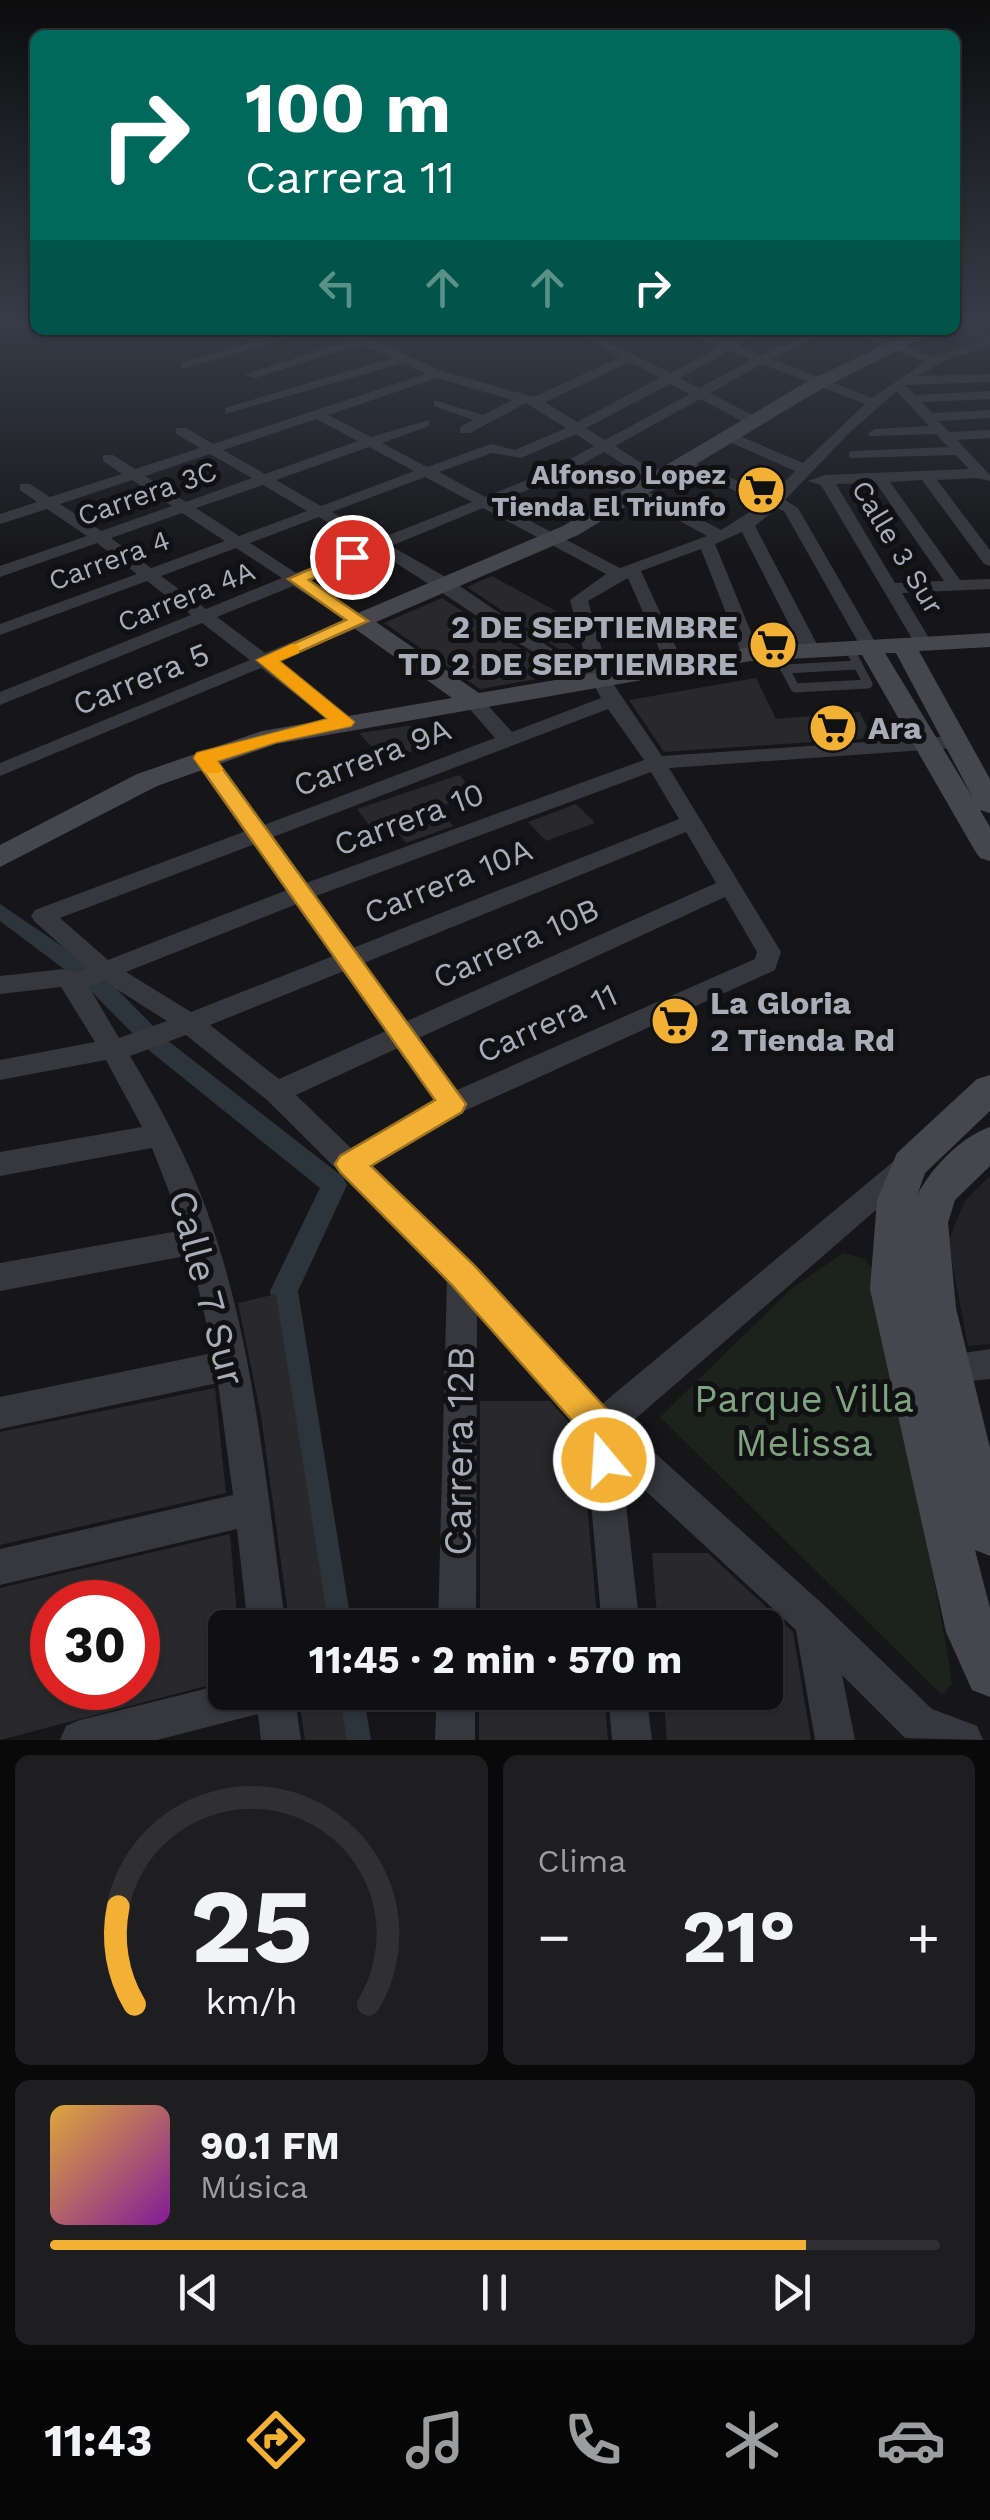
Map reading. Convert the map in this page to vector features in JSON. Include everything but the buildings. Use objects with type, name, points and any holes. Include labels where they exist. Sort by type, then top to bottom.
[{"type":"street","points":[[230,410],[267,399]]},
{"type":"street","points":[[0,519],[358,399]]},
{"type":"street","points":[[238,541],[492,448],[516,456],[634,399]]},
{"type":"street","name":"Carrera 4A","points":[[0,699],[488,503],[692,399]]},
{"type":"street","points":[[712,399],[753,421]]},
{"type":"street","points":[[359,621],[553,538],[640,493],[791,399]]},
{"type":"street","points":[[864,399],[872,402]]},
{"type":"street","points":[[731,885],[606,690],[579,600],[586,592],[627,573],[746,524],[792,486],[804,469],[877,399]]},
{"type":"street","points":[[911,399],[985,479]]},
{"type":"street","points":[[465,430],[529,400],[658,480]]},
{"type":"street","points":[[439,403],[484,420]]},
{"type":"street","points":[[314,413],[627,573],[676,668]]},
{"type":"street","points":[[928,417],[990,414]]},
{"type":"street","name":"Carrera 3C","points":[[0,572],[424,423]]},
{"type":"street","points":[[182,431],[445,584],[606,690]]},
{"type":"street","points":[[876,433],[990,434]]},
{"type":"street","points":[[730,437],[804,469]]},
{"type":"street","points":[[854,454],[990,457]]},
{"type":"street","points":[[108,458],[359,621],[474,702],[508,739]]},
{"type":"street","points":[[684,464],[790,508],[858,652],[924,744],[990,850]]},
{"type":"street","points":[[792,486],[825,479],[926,475],[985,479]]},
{"type":"street","points":[[926,475],[990,561]]},
{"type":"street","points":[[880,478],[955,585]]},
{"type":"street","name":"Calle 3 Sur","points":[[825,479],[893,588],[913,644]]},
{"type":"street","points":[[25,486],[99,536],[344,722]]},
{"type":"street","points":[[640,493],[712,538],[771,658]]},
{"type":"street","points":[[746,524],[810,648]]},
{"type":"street","name":"Carrera 4","points":[[0,630],[238,541]]},
{"type":"street","points":[[893,588],[990,584]]},
{"type":"street","name":"Carrera 5","points":[[0,770],[359,621]]},
{"type":"street","points":[[0,857],[147,780],[271,737],[474,702],[606,690],[676,668],[771,658],[810,648],[858,652],[990,640]]},
{"type":"street","points":[[913,644],[953,742],[990,804]]},
{"type":"street","name":"Carrera 9A","points":[[43,916],[508,739],[606,690]]},
{"type":"street","name":"Carrera 10","points":[[0,985],[85,975],[656,763],[953,742]]},
{"type":"street","points":[[205,758],[452,1104]]},
{"type":"street","points":[[0,830],[72,817]]},
{"type":"street","name":"Carrera 10A","points":[[0,1070],[124,1048],[692,822]]},
{"type":"street","name":"Carrera 11","points":[[350,1164],[452,1104],[766,964],[770,952],[731,885]]},
{"type":"street","name":"Carrera 10B","points":[[276,1092],[731,885]]},
{"type":"street","name":"Calle 7 Sur","points":[[43,916],[85,975],[124,1048],[202,1240],[233,1364],[265,1610]]},
{"type":"street","name":"Calle 7 Sur","points":[[85,975],[177,1027],[276,1092],[462,1274],[600,1427],[814,1620],[920,1724],[963,1740]]},
{"type":"street","points":[[619,1610],[600,1427],[910,1164],[990,1089]]},
{"type":"street","points":[[0,1164],[161,1135]]},
{"type":"street","points":[[990,1142],[936,1195],[927,1222],[931,1281],[990,1532]]},
{"type":"street","points":[[910,1164],[896,1200],[890,1289],[950,1367],[970,1632],[990,1672]]},
{"type":"street","points":[[0,1277],[202,1240]]},
{"type":"street","name":"Carrera 12B","points":[[457,1610],[462,1274]]},
{"type":"street","points":[[0,1413],[233,1364]]},
{"type":"street","points":[[0,1568],[252,1508]]},
{"type":"street","points":[[814,1620],[835,1740]]},
{"type":"street","points":[[80,1740],[208,1708]]},
{"type":"street","points":[[275,1710],[281,1740]]},
{"type":"street","points":[[455,1740],[456,1710]]},
{"type":"street","points":[[629,1710],[632,1740]]},
{"type":"lane","points":[[858,652],[868,684],[795,688],[771,658],[858,652]]},
{"type":"shaded area","points":[[990,1176],[990,1344],[968,1346],[948,1241],[965,1201]]},
{"type":"green space","name":"Parque Villa Melissa","points":[[843,1253],[864,1259],[877,1273],[949,1662],[952,1684],[942,1695],[660,1417],[791,1289]]},
{"type":"waterway","points":[[0,911],[92,978],[159,1046],[334,1185],[284,1291],[333,1610]]},
{"type":"waterway","points":[[349,1710],[353,1740]]},
{"type":"slow traffic","points":[[212,769],[205,758],[271,737],[344,722],[266,660],[292,649]]},
{"type":"place","name":"Alfonso Lopez Tienda El Triunfo","points":[[761,490]]},
{"type":"place","name":"2 DE SEPTIEMBRE TD 2 DE SEPTIEMBRE","points":[[773,645]]},
{"type":"place","name":"Ara","points":[[833,728]]},
{"type":"place","name":"La Gloria 2 Tienda Rd","points":[[675,1021]]},
{"type":"route","points":[[352,557],[296,579],[359,621],[266,660],[344,722],[271,737],[205,758],[452,1104],[350,1164],[462,1274],[600,1427],[604,1460]]}]
